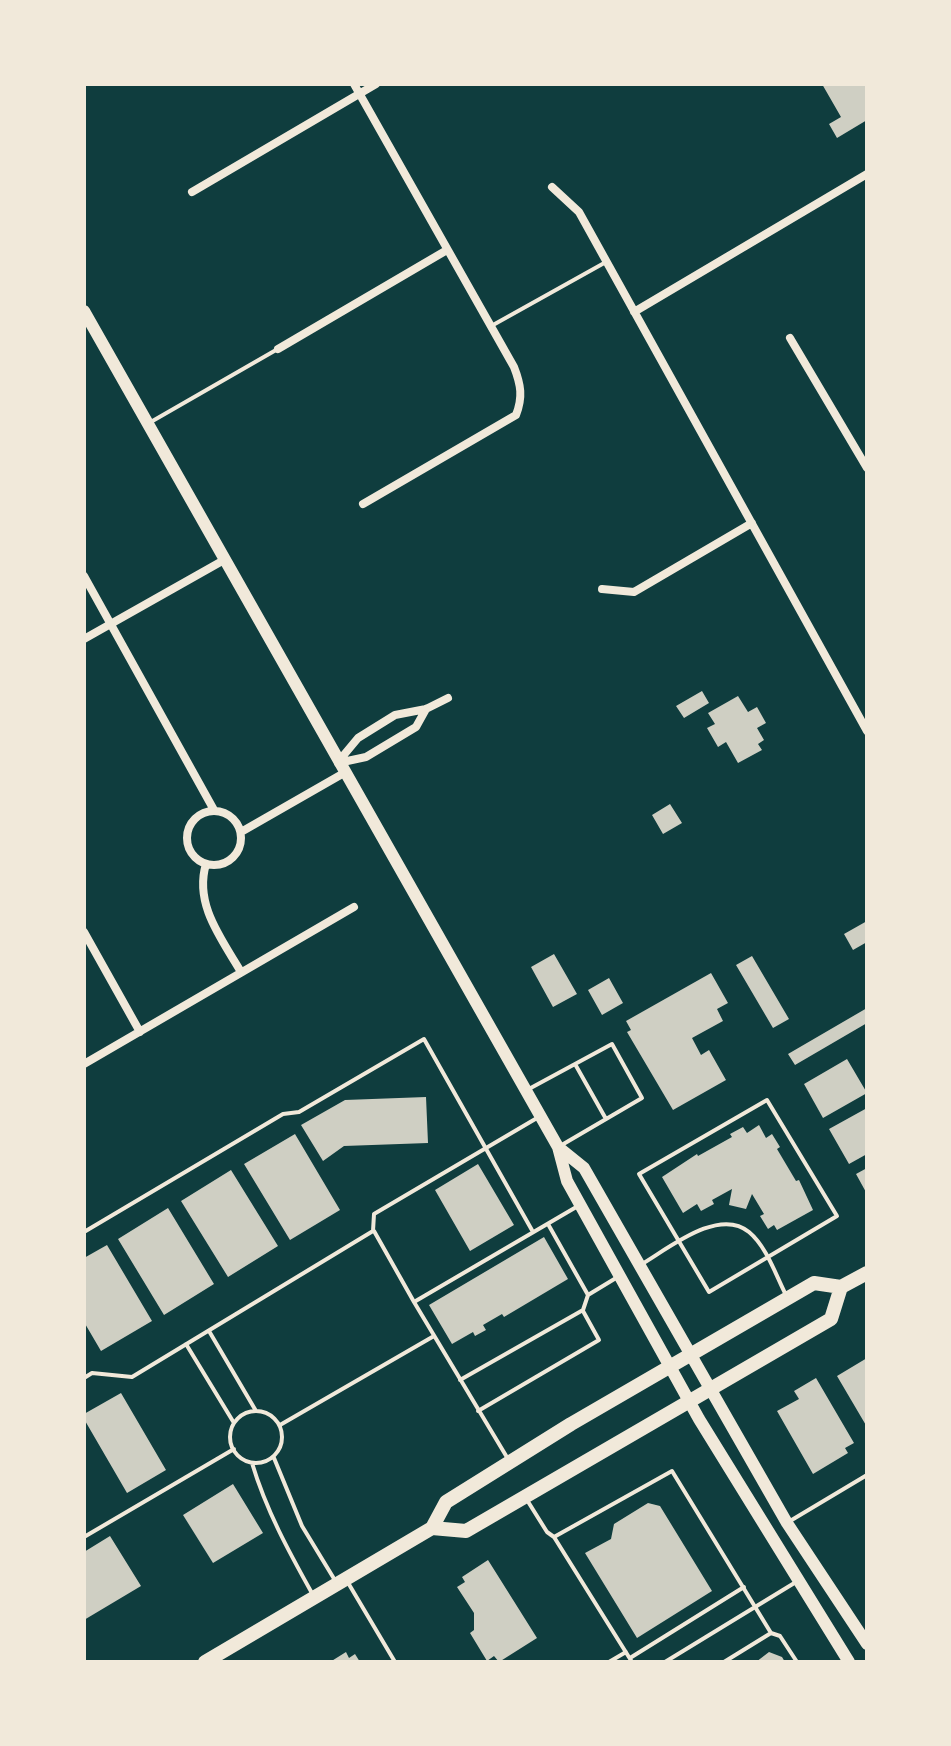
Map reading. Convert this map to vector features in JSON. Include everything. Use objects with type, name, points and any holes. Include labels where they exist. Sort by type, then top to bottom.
[{"type":"main road","points":[[84,311],[558,1147],[567,1181],[699,1419],[849,1662]]},
{"type":"main road","points":[[558,1147],[584,1168],[787,1523],[867,1644]]},
{"type":"main road","points":[[205,1662],[432,1528],[446,1502],[671,1365],[814,1283],[841,1287],[867,1273]]},
{"type":"main road","points":[[432,1528],[466,1531],[831,1319],[841,1287]]},
{"type":"street","points":[[354,84],[514,367],[521,386],[521,402],[516,415],[363,504]]},
{"type":"street","points":[[192,192],[376,84]]},
{"type":"street","points":[[634,312],[867,174]]},
{"type":"street","points":[[552,187],[579,212],[867,731]]},
{"type":"street","points":[[278,349],[447,250]]},
{"type":"street","points":[[790,338],[867,468]]},
{"type":"street","points":[[602,589],[634,592],[752,523]]},
{"type":"street","points":[[84,639],[224,560]]},
{"type":"street","points":[[84,576],[214,810]]},
{"type":"street","points":[[341,768],[358,738],[395,715],[426,709],[448,698]]},
{"type":"street","points":[[241,832],[341,768],[416,727],[426,709]]},
{"type":"street","points":[[214,810],[236,820],[241,832],[241,845],[224,864],[206,864],[188,847],[188,830],[198,816],[214,810]]},
{"type":"street","points":[[206,864],[201,880],[209,916],[241,972]]},
{"type":"street","points":[[84,1064],[354,907]]},
{"type":"street","points":[[84,932],[140,1032]]},
{"type":"lane","points":[[490,326],[606,262]]},
{"type":"lane","points":[[147,424],[278,349]]},
{"type":"lane","points":[[84,1232],[283,1114],[299,1112],[424,1039],[533,1232]]},
{"type":"lane","points":[[525,1092],[612,1044],[642,1098],[558,1147]]},
{"type":"lane","points":[[575,1064],[606,1119]]},
{"type":"lane","points":[[767,1100],[837,1216],[709,1292],[679,1242],[639,1174],[767,1100]]},
{"type":"lane","points":[[509,1461],[373,1231],[374,1214],[539,1117]]},
{"type":"lane","points":[[414,1302],[580,1205]]},
{"type":"lane","points":[[548,1224],[588,1295]]},
{"type":"lane","points":[[640,1265],[708,1226],[736,1224],[748,1231],[767,1258],[787,1298]]},
{"type":"lane","points":[[84,1378],[92,1373],[132,1377],[373,1231]]},
{"type":"lane","points":[[460,1380],[583,1310],[588,1295],[620,1276]]},
{"type":"lane","points":[[478,1411],[599,1340],[583,1310]]},
{"type":"lane","points":[[209,1331],[256,1411]]},
{"type":"lane","points":[[280,1425],[434,1336]]},
{"type":"lane","points":[[186,1344],[234,1423]]},
{"type":"lane","points":[[256,1411],[268,1413],[280,1425],[282,1443],[273,1457],[262,1463],[241,1458],[230,1438],[234,1423],[246,1413],[256,1411]]},
{"type":"lane","points":[[84,1537],[234,1449]]},
{"type":"lane","points":[[273,1457],[302,1526],[395,1662]]},
{"type":"lane","points":[[252,1463],[278,1530],[314,1598]]},
{"type":"lane","points":[[554,1537],[672,1471],[771,1633],[780,1636],[797,1662]]},
{"type":"lane","points":[[787,1523],[867,1475]]},
{"type":"lane","points":[[525,1496],[631,1660],[744,1587]]},
{"type":"lane","points":[[665,1662],[798,1580]]},
{"type":"lane","points":[[724,1662],[771,1633]]},
{"type":"lane","points":[[609,1662],[626,1652]]},
{"type":"building","points":[[822,84],[864,84],[867,89],[867,120],[837,138],[829,124],[841,117]]},
{"type":"building","points":[[702,691],[709,703],[684,718],[676,706]]},
{"type":"building","points":[[738,696],[748,712],[757,707],[766,723],[757,728],[764,740],[758,744],[762,750],[738,763],[726,742],[718,747],[707,728],[715,724],[708,713]]},
{"type":"building","points":[[670,804],[682,823],[663,834],[652,815]]},
{"type":"building","points":[[867,921],[867,942],[853,950],[844,934]]},
{"type":"building","points":[[554,954],[577,994],[553,1007],[531,967]]},
{"type":"building","points":[[752,956],[789,1019],[773,1028],[736,965]]},
{"type":"building","points":[[711,973],[728,1003],[717,1009],[723,1021],[692,1038],[701,1055],[709,1050],[726,1080],[673,1110],[627,1032],[631,1030],[626,1021]]},
{"type":"building","points":[[609,978],[623,1003],[602,1015],[588,990]]},
{"type":"building","points":[[867,1008],[867,1023],[795,1065],[788,1054]]},
{"type":"building","points":[[847,1059],[867,1093],[823,1118],[804,1084]]},
{"type":"building","points":[[426,1097],[428,1143],[344,1146],[323,1161],[301,1125],[345,1100]]},
{"type":"building","points":[[867,1108],[867,1154],[849,1164],[829,1129]]},
{"type":"building","points":[[759,1125],[766,1138],[772,1134],[780,1147],[777,1149],[796,1181],[799,1180],[813,1210],[777,1230],[774,1225],[768,1229],[760,1216],[764,1214],[752,1194],[746,1209],[729,1205],[732,1189],[712,1200],[714,1204],[701,1211],[697,1204],[683,1213],[662,1177],[697,1154],[732,1137],[730,1134],[743,1127],[747,1133]]},
{"type":"building","points":[[295,1134],[340,1210],[290,1240],[244,1164]]},
{"type":"building","points":[[478,1164],[514,1225],[470,1251],[435,1190]]},
{"type":"building","points":[[867,1168],[867,1194],[856,1174]]},
{"type":"building","points":[[231,1170],[278,1246],[228,1277],[181,1201]]},
{"type":"building","points":[[168,1208],[214,1284],[164,1315],[118,1239]]},
{"type":"building","points":[[544,1237],[568,1279],[504,1317],[502,1314],[483,1325],[486,1330],[475,1336],[473,1332],[452,1344],[429,1305]]},
{"type":"building","points":[[107,1245],[152,1321],[101,1351],[84,1322],[84,1258]]},
{"type":"building","points":[[867,1358],[867,1427],[837,1376]]},
{"type":"building","points":[[816,1378],[854,1443],[845,1448],[848,1453],[813,1474],[777,1411],[799,1399],[794,1391]]},
{"type":"building","points":[[121,1393],[166,1470],[127,1493],[84,1419],[84,1414]]},
{"type":"building","points":[[233,1484],[263,1533],[213,1563],[183,1515]]},
{"type":"building","points":[[648,1503],[660,1506],[712,1591],[637,1638],[585,1553],[611,1539],[614,1524]]},
{"type":"building","points":[[110,1536],[141,1586],[84,1620],[84,1552]]},
{"type":"building","points":[[488,1560],[537,1638],[499,1662],[494,1656],[487,1661],[470,1633],[474,1630],[474,1613],[457,1587],[465,1582],[462,1577]]},
{"type":"building","points":[[346,1652],[349,1658],[355,1654],[360,1662],[330,1662]]},
{"type":"building","points":[[769,1652],[782,1657],[785,1662],[756,1662]]}]
